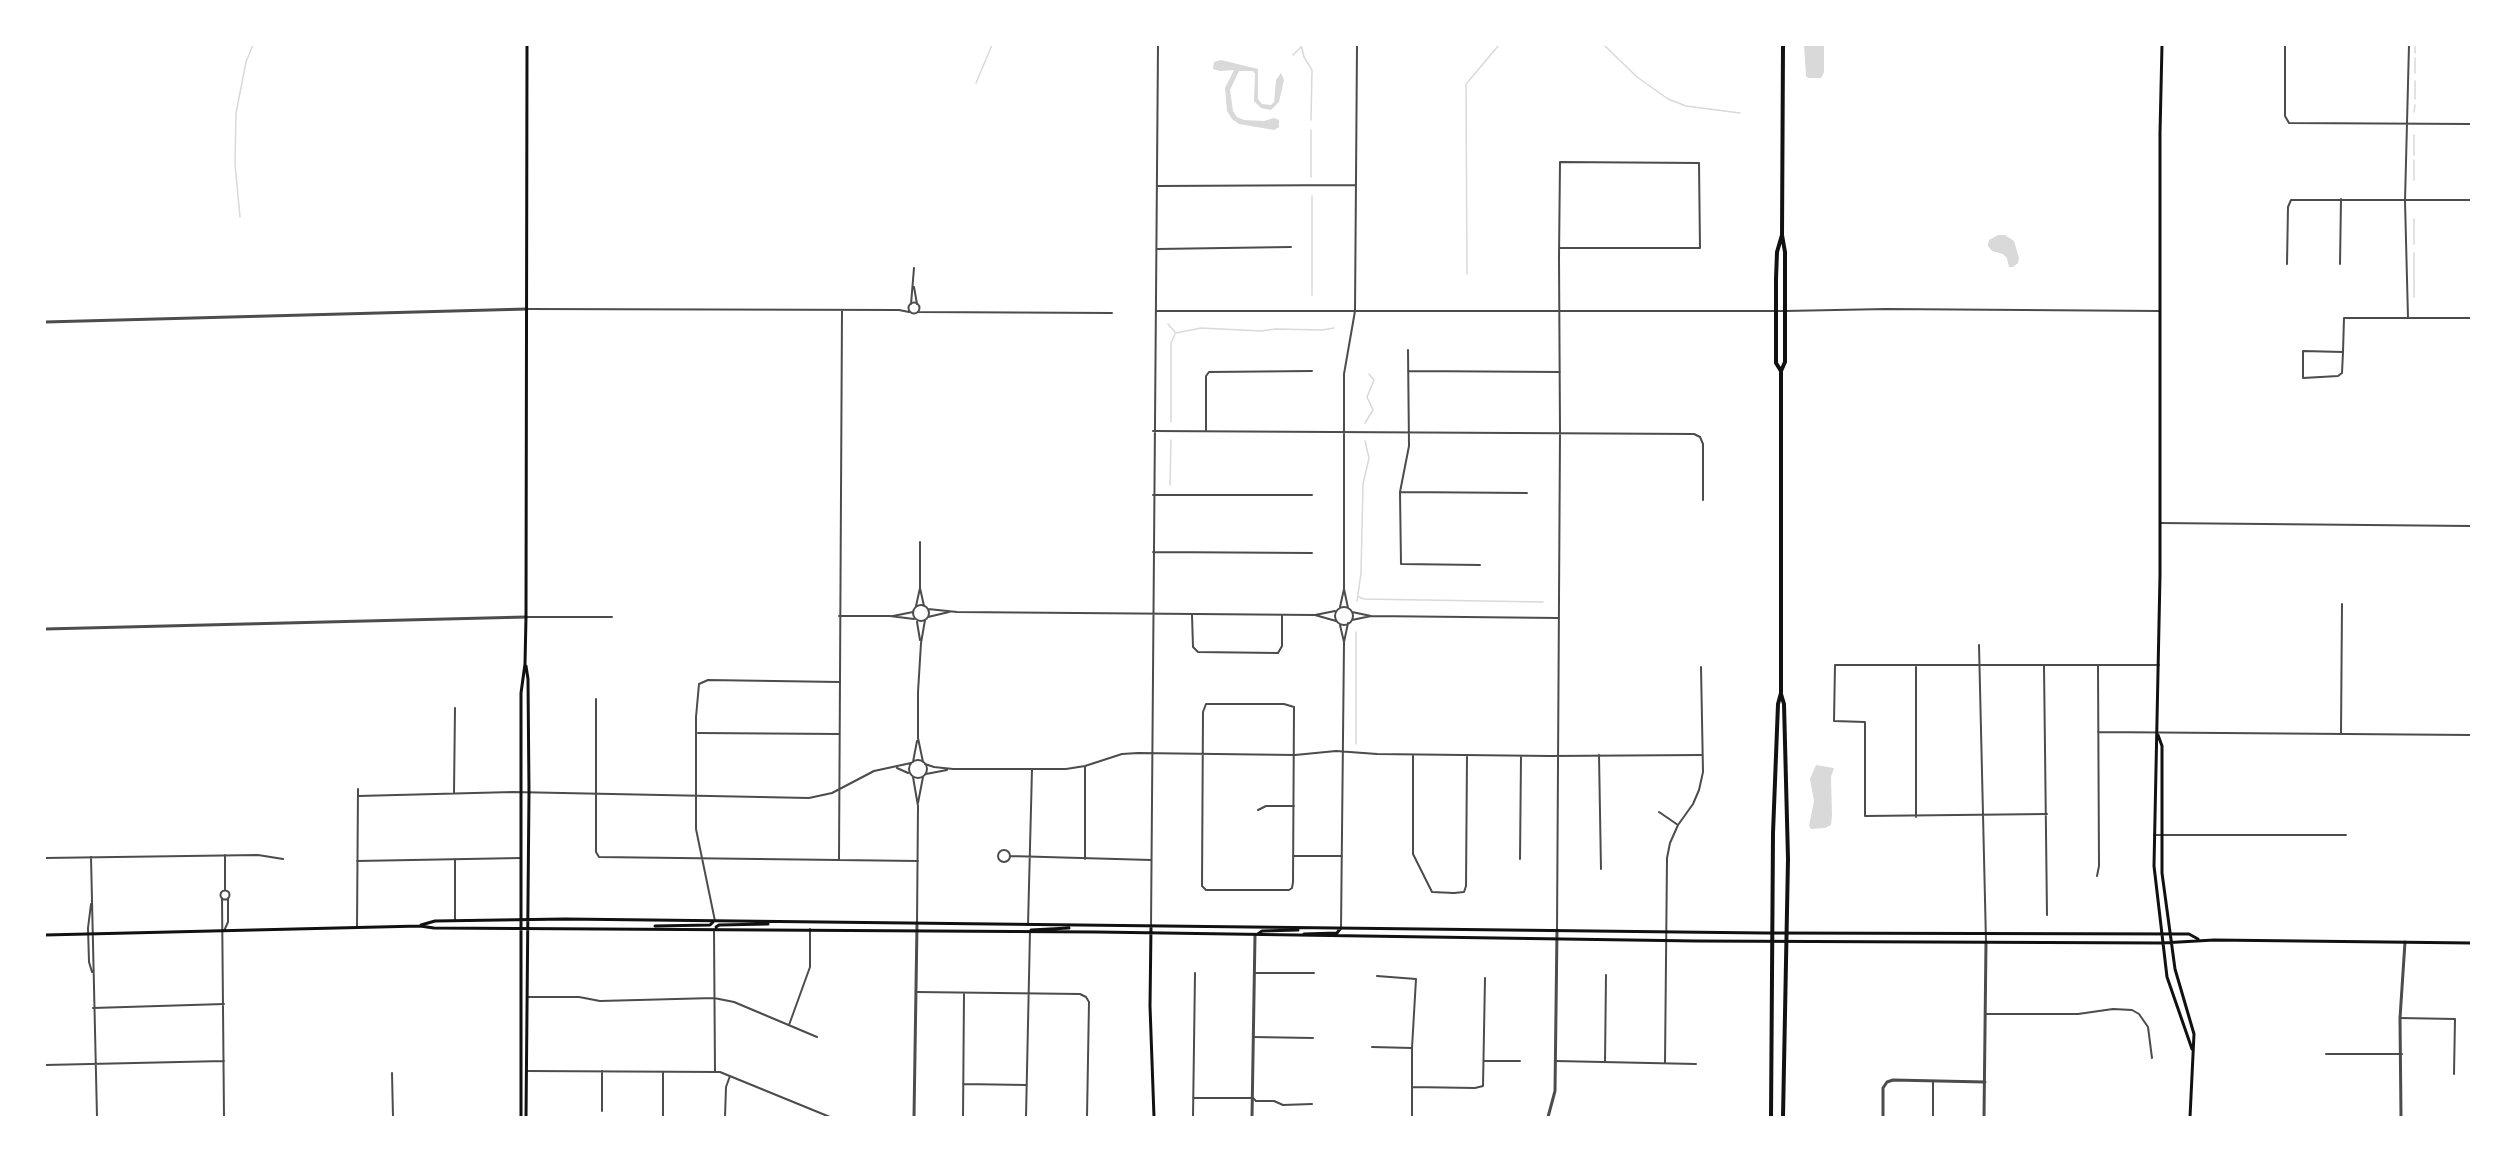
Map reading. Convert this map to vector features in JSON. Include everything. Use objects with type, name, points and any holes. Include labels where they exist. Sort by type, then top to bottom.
[{"type":"main road","points":[[521,1117],[521,693],[525,664],[526,617],[527,45]]},
{"type":"main road","points":[[1771,1117],[1774,785],[1778,704],[1781,693],[1781,371],[1785,362],[1785,252],[1782,235],[1783,45]]},
{"type":"main road","points":[[2162,45],[2159,665],[2158,733],[2155,746],[2155,884],[2170,987],[2192,1049]]},
{"type":"main road","points":[[1781,371],[1776,363],[1777,252],[1782,235]]},
{"type":"main road","points":[[525,664],[528,679],[529,792],[526,1117]]},
{"type":"main road","points":[[1781,693],[1784,704],[1786,769],[1787,933],[1783,1117]]},
{"type":"main road","points":[[2158,733],[2162,746],[2162,873],[2178,982],[2194,1034],[2191,1117]]},
{"type":"main road","points":[[420,926],[435,921],[528,919],[1772,933],[2189,934],[2200,940]]},
{"type":"main road","points":[[647,928],[663,925],[710,925],[715,921]]},
{"type":"main road","points":[[714,928],[719,925],[762,926],[774,922]]},
{"type":"main road","points":[[45,935],[420,926],[434,928],[1030,931],[1772,941],[2172,943],[2200,940],[2471,943]]},
{"type":"main road","points":[[1030,931],[1037,928],[1074,926]]},
{"type":"main road","points":[[1151,926],[1150,1006],[1154,1117]]},
{"type":"main road","points":[[1255,935],[1262,932],[1289,932],[1306,928]]},
{"type":"main road","points":[[1299,935],[1337,933],[1341,929]]},
{"type":"street","points":[[1151,926],[1150,860],[1154,706],[1153,431],[1158,45]]},
{"type":"street","points":[[1340,608],[1344,589],[1344,366],[1354,312],[1357,45]]},
{"type":"street","points":[[2285,45],[2285,116],[2289,123],[2471,124]]},
{"type":"street","points":[[2408,318],[2405,201],[2409,45]]},
{"type":"street","points":[[1548,1117],[1555,1091],[1556,1061],[1560,162],[1699,163],[1700,248],[1560,248]]},
{"type":"street","points":[[1157,186],[1356,185]]},
{"type":"street","points":[[2340,199],[2340,264]]},
{"type":"street","points":[[2287,264],[2288,207],[2291,200],[2471,200]]},
{"type":"street","points":[[1157,249],[1292,247]]},
{"type":"street","points":[[914,268],[917,304],[928,311]]},
{"type":"street","points":[[899,310],[908,308],[911,304],[914,287]]},
{"type":"street","points":[[911,304],[917,304]]},
{"type":"street","points":[[908,308],[909,312]]},
{"type":"street","points":[[918,312],[920,308]]},
{"type":"street","points":[[45,322],[527,309],[899,310],[913,314],[928,311],[1112,313]]},
{"type":"street","points":[[1156,311],[1886,309],[2160,311]]},
{"type":"street","points":[[839,860],[842,310]]},
{"type":"street","points":[[2343,352],[2303,351],[2303,378],[2338,376],[2342,373],[2343,352],[2344,318],[2471,318]]},
{"type":"street","points":[[1408,350],[1409,432],[1407,462],[1400,492],[1401,564],[1480,565]]},
{"type":"street","points":[[1206,431],[1208,372],[1312,371]]},
{"type":"street","points":[[1408,371],[1560,372]]},
{"type":"street","points":[[1153,431],[1631,432],[1698,436],[1703,448],[1703,500]]},
{"type":"street","points":[[1400,492],[1527,493]]},
{"type":"street","points":[[1153,495],[1312,495]]},
{"type":"street","points":[[2160,523],[2471,526]]},
{"type":"street","points":[[920,542],[920,588],[924,606]]},
{"type":"street","points":[[1153,552],[1312,553]]},
{"type":"street","points":[[890,616],[912,612],[916,606],[920,588]]},
{"type":"street","points":[[1344,589],[1348,608],[1352,612],[1371,616],[1559,618]]},
{"type":"street","points":[[2341,733],[2342,604]]},
{"type":"street","points":[[916,606],[949,612],[1192,615],[1315,615],[1348,608]]},
{"type":"street","points":[[918,806],[909,767],[918,738],[921,643],[928,609]]},
{"type":"street","points":[[1336,611],[1336,621]]},
{"type":"street","points":[[912,612],[921,643]]},
{"type":"street","points":[[928,617],[949,612]]},
{"type":"street","points":[[1352,612],[1352,620]]},
{"type":"street","points":[[1192,615],[1193,647],[1196,651],[1270,653],[1278,653],[1281,649],[1282,615]]},
{"type":"street","points":[[1315,615],[1336,621],[1344,642]]},
{"type":"street","points":[[839,616],[890,616],[925,621]]},
{"type":"street","points":[[1339,624],[1371,616]]},
{"type":"street","points":[[45,629],[526,617],[612,617]]},
{"type":"street","points":[[1341,929],[1344,642],[1348,623]]},
{"type":"street","points":[[1979,645],[1986,934],[1984,1117]]},
{"type":"street","points":[[2047,814],[1864,816],[1865,722],[1834,722],[1835,665],[2159,665]]},
{"type":"street","points":[[1916,666],[1916,817]]},
{"type":"street","points":[[2044,666],[2047,915]]},
{"type":"street","points":[[2097,876],[2099,866],[2098,666]]},
{"type":"street","points":[[1665,1063],[1667,858],[1670,843],[1678,825],[1693,804],[1699,790],[1703,772],[1701,667]]},
{"type":"street","points":[[715,921],[696,829],[696,733],[700,682],[708,680],[839,682]]},
{"type":"street","points":[[596,699],[596,852],[599,857],[918,861]]},
{"type":"street","points":[[1205,705],[1293,706],[1295,755],[1292,888],[1206,890],[1203,887],[1205,705]]},
{"type":"street","points":[[454,794],[455,708]]},
{"type":"street","points":[[2098,732],[2471,735]]},
{"type":"street","points":[[696,733],[839,734]]},
{"type":"street","points":[[914,1117],[918,806],[924,776],[924,763],[918,738]]},
{"type":"street","points":[[358,796],[529,792],[809,798],[831,793],[872,772],[912,762],[953,769],[1066,769],[1085,766],[1118,755],[1152,753],[1701,755]]},
{"type":"street","points":[[1413,754],[1413,851],[1432,891],[1458,893],[1465,891],[1467,755]]},
{"type":"street","points":[[1599,754],[1598,811],[1601,869]]},
{"type":"street","points":[[1520,859],[1521,756]]},
{"type":"street","points":[[1084,859],[1085,766]]},
{"type":"street","points":[[895,768],[911,776],[924,776],[953,769]]},
{"type":"street","points":[[1028,925],[1032,769]]},
{"type":"street","points":[[357,927],[358,789]]},
{"type":"street","points":[[1258,810],[1266,806],[1294,806]]},
{"type":"street","points":[[1659,812],[1678,825]]},
{"type":"street","points":[[2154,835],[2346,836]]},
{"type":"street","points":[[1010,856],[1004,862],[999,860],[997,855],[1004,849],[1010,856],[1150,860]]},
{"type":"street","points":[[224,1117],[224,931],[221,893],[225,890],[225,855]]},
{"type":"street","points":[[45,858],[258,855],[283,859]]},
{"type":"street","points":[[1294,856],[1342,856]]},
{"type":"street","points":[[91,857],[89,962],[92,972]]},
{"type":"street","points":[[357,861],[521,858]]},
{"type":"street","points":[[455,859],[455,921]]},
{"type":"street","points":[[224,931],[228,922],[230,894],[225,890]]},
{"type":"street","points":[[222,898],[228,898]]},
{"type":"street","points":[[91,904],[94,912],[92,972],[97,1117]]},
{"type":"street","points":[[714,928],[715,1072]]},
{"type":"street","points":[[789,1025],[810,967],[810,929]]},
{"type":"street","points":[[1026,1117],[1030,931]]},
{"type":"street","points":[[1252,1117],[1255,935]]},
{"type":"street","points":[[2401,1117],[2400,1018],[2405,942]]},
{"type":"street","points":[[1193,1117],[1195,973]]},
{"type":"street","points":[[1254,974],[1314,973]]},
{"type":"street","points":[[1605,1062],[1606,975]]},
{"type":"street","points":[[1377,976],[1416,979],[1412,1048],[1412,1117]]},
{"type":"street","points":[[1412,1087],[1475,1088],[1483,1086],[1485,978]]},
{"type":"street","points":[[916,992],[1080,994],[1086,997],[1089,1002],[1087,1117]]},
{"type":"street","points":[[963,1117],[964,993]]},
{"type":"street","points":[[528,997],[582,997],[600,1001],[714,998],[734,1002],[817,1037]]},
{"type":"street","points":[[93,1008],[224,1004]]},
{"type":"street","points":[[1986,1014],[2078,1014],[2113,1009],[2132,1010],[2139,1014],[2148,1027],[2152,1058]]},
{"type":"street","points":[[2400,1018],[2455,1018],[2454,1074]]},
{"type":"street","points":[[1253,1036],[1313,1038]]},
{"type":"street","points":[[1372,1047],[1412,1048]]},
{"type":"street","points":[[2326,1054],[2402,1053]]},
{"type":"street","points":[[45,1065],[224,1061]]},
{"type":"street","points":[[1485,1061],[1520,1061]]},
{"type":"street","points":[[1556,1061],[1696,1064]]},
{"type":"street","points":[[602,1070],[602,1111]]},
{"type":"street","points":[[526,1071],[715,1072],[830,1117]]},
{"type":"street","points":[[663,1071],[663,1117]]},
{"type":"street","points":[[392,1073],[393,1117]]},
{"type":"street","points":[[725,1117],[726,1087],[730,1076]]},
{"type":"street","points":[[1883,1117],[1883,1088],[1887,1082],[1893,1080],[1985,1082]]},
{"type":"street","points":[[1933,1081],[1933,1117]]},
{"type":"street","points":[[963,1084],[1026,1085]]},
{"type":"street","points":[[1193,1098],[1253,1098],[1256,1101],[1274,1101],[1283,1105],[1312,1104]]},
{"type":"shaded area","points":[[1804,45],[1824,45],[1824,72],[1821,78],[1806,76]]},
{"type":"shaded area","points":[[1221,60],[1258,69],[1258,99],[1262,104],[1271,105],[1274,102],[1276,80],[1281,73],[1284,80],[1279,102],[1271,110],[1261,108],[1254,101],[1255,74],[1253,71],[1239,71],[1230,90],[1233,111],[1237,117],[1244,120],[1264,121],[1274,118],[1279,120],[1279,127],[1274,130],[1239,124],[1232,119],[1227,111],[1225,88],[1234,70],[1213,69],[1214,62]]},
{"type":"shaded area","points":[[1998,235],[2005,235],[2014,241],[2019,258],[2018,263],[2013,267],[2009,267],[2007,258],[2003,254],[1992,251],[1988,246],[1989,240]]},
{"type":"shaded area","points":[[1816,765],[1834,768],[1831,777],[1832,815],[1831,825],[1811,829],[1809,826],[1814,801],[1810,779]]},
{"type":"waterway","points":[[240,217],[235,164],[236,113],[246,62],[253,45]]},
{"type":"waterway","points":[[976,83],[992,45]]},
{"type":"waterway","points":[[1301,45],[1304,57],[1312,70],[1311,120]]},
{"type":"waterway","points":[[1467,274],[1466,84],[1499,45]]},
{"type":"waterway","points":[[1604,45],[1637,77],[1668,99],[1686,106],[1740,113]]},
{"type":"waterway","points":[[2415,45],[2415,53]]},
{"type":"waterway","points":[[1293,55],[1301,47]]},
{"type":"waterway","points":[[2415,58],[2415,73]]},
{"type":"waterway","points":[[2415,81],[2415,99]]},
{"type":"waterway","points":[[2414,112],[2415,105]]},
{"type":"waterway","points":[[1311,130],[1311,177]]},
{"type":"waterway","points":[[2414,135],[2414,155]]},
{"type":"waterway","points":[[2414,160],[2414,180]]},
{"type":"waterway","points":[[1312,196],[1312,295]]},
{"type":"waterway","points":[[2414,219],[2414,244]]},
{"type":"waterway","points":[[2414,253],[2414,297]]},
{"type":"waterway","points":[[1168,324],[1175,332]]},
{"type":"waterway","points":[[1176,333],[1201,328],[1261,331],[1334,328]]},
{"type":"waterway","points":[[1171,422],[1171,343],[1175,334]]},
{"type":"waterway","points":[[1365,423],[1373,410],[1367,397],[1374,380],[1369,374]]},
{"type":"waterway","points":[[1170,485],[1171,440]]},
{"type":"waterway","points":[[1357,601],[1361,573],[1363,484],[1369,458],[1365,441]]},
{"type":"waterway","points":[[1359,597],[1364,599],[1543,602]]},
{"type":"waterway","points":[[1356,632],[1356,744]]}]
